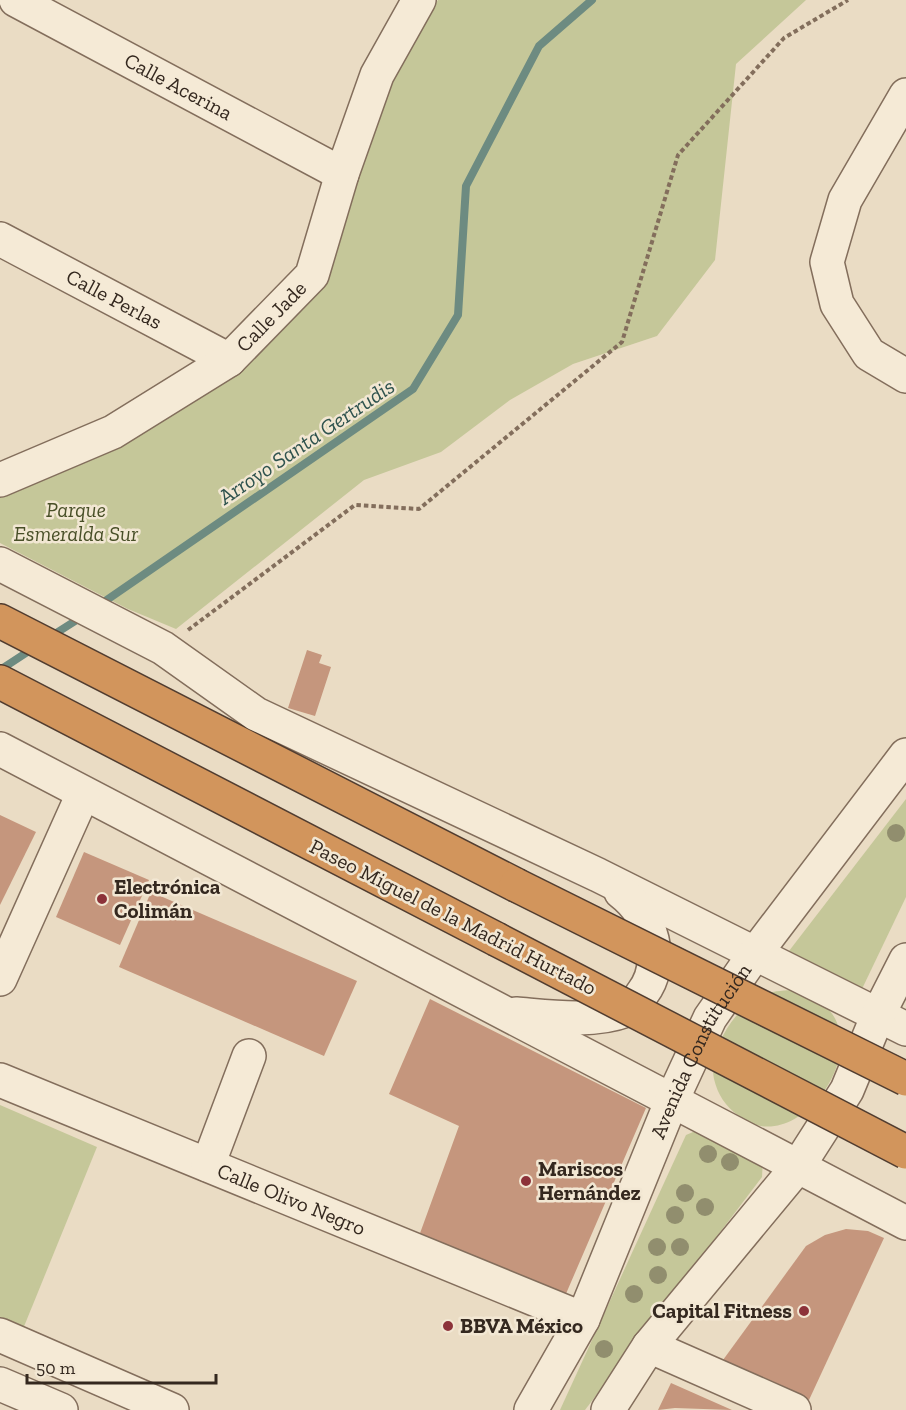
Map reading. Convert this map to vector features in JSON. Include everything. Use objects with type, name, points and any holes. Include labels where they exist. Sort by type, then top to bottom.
[{"type":"highway","points":[[0,621],[516,885],[906,1079]]},
{"type":"highway","name":"Paseo Miguel de la Madrid Hurtado","points":[[0,682],[906,1152]]},
{"type":"street","name":"Calle Acerina","points":[[16,0],[342,174]]},
{"type":"street","name":"Calle Jade","points":[[0,480],[113,432],[229,360],[312,275],[342,174],[376,75],[419,0]]},
{"type":"street","points":[[906,95],[845,200],[827,262],[837,304],[869,354],[906,376]]},
{"type":"street","name":"Calle Perlas","points":[[0,238],[229,360]]},
{"type":"street","points":[[0,564],[163,648],[256,714],[598,875],[892,1022]]},
{"type":"street","points":[[0,749],[906,1223]]},
{"type":"street","name":"Avenida Constitución","points":[[531,1410],[583,1319],[672,1100],[710,1018],[754,955],[906,755]]},
{"type":"street","points":[[0,979],[83,794]]},
{"type":"street","points":[[502,1013],[603,1017],[630,1009],[650,983],[654,966],[654,943],[646,918],[628,898],[598,875]]},
{"type":"street","points":[[608,1410],[649,1347],[799,1165],[892,1022],[906,960]]},
{"type":"street","points":[[208,1165],[249,1056]]},
{"type":"street","name":"Calle Olivo Negro","points":[[0,1080],[583,1319]]},
{"type":"street","points":[[0,1335],[172,1410]]},
{"type":"street","points":[[649,1347],[794,1410]]},
{"type":"street","points":[[0,1384],[61,1410]]},
{"type":"path","points":[[163,648],[355,505],[418,509],[622,342],[678,155],[783,38],[848,0]]},
{"type":"green space","name":"Parque Esmeralda Sur","points":[[438,0],[806,0],[736,64],[715,260],[657,336],[573,364],[510,400],[441,452],[364,480],[176,629],[128,609],[0,543],[0,498],[62,470],[255,357],[365,143],[398,63]]},
{"type":"green space","points":[[906,799],[906,897],[861,991],[789,951]]},
{"type":"green space","points":[[792,990],[825,1006],[838,1025],[841,1048],[835,1072],[822,1094],[804,1113],[783,1124],[761,1126],[739,1116],[723,1100],[714,1079],[715,1057],[724,1033],[739,1012],[748,1004],[766,994]]},
{"type":"green space","points":[[0,1105],[97,1147],[23,1329],[0,1319]]},
{"type":"green space","points":[[705,1127],[763,1158],[762,1177],[585,1410],[560,1410],[686,1135]]},
{"type":"building","points":[[307,650],[322,655],[319,663],[331,667],[315,716],[288,708]]},
{"type":"building","points":[[0,815],[36,832],[0,905]]},
{"type":"building","name":"Electrónica Colimán","points":[[84,852],[149,880],[120,945],[56,917]]},
{"type":"building","points":[[151,892],[357,981],[324,1056],[119,967]]},
{"type":"building","name":"Mariscos Hernández","points":[[430,999],[646,1108],[562,1303],[419,1236],[459,1126],[389,1094]]},
{"type":"building","name":"Capital Fitness","points":[[846,1229],[868,1231],[884,1238],[809,1400],[723,1360],[806,1246],[825,1235]]},
{"type":"building","points":[[671,1383],[732,1410],[675,1408],[658,1410]]},
{"type":"waterway","name":"Arroyo Santa Gertrudis","points":[[98,606],[413,389],[458,315],[466,186],[539,46],[592,0]]},
{"type":"waterway","name":"Arroyo Santa Gertrudis","points":[[50,637],[83,616]]},
{"type":"waterway","name":"Arroyo Santa Gertrudis","points":[[0,670],[32,649]]},
{"type":"place","name":"Electrónica Colimán","points":[[102,899]]},
{"type":"place","name":"Mariscos Hernández","points":[[526,1181]]},
{"type":"place","name":"Capital Fitness","points":[[804,1311]]},
{"type":"place","name":"BBVA México","points":[[448,1326]]}]
